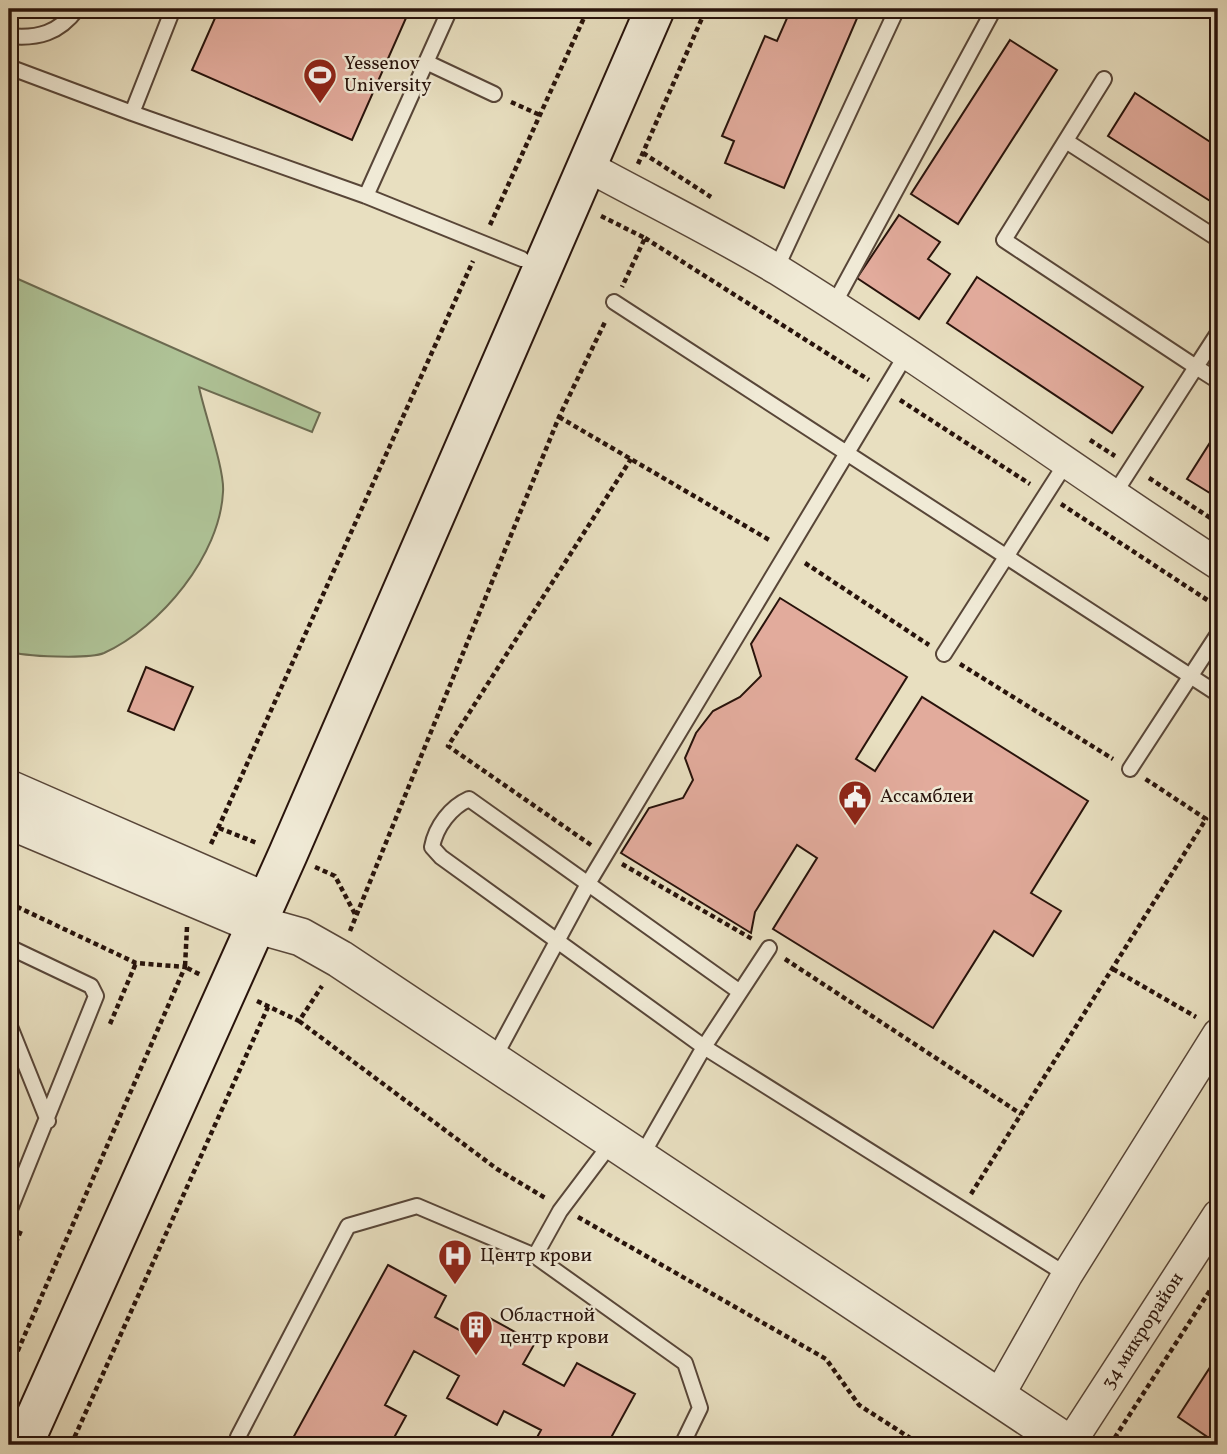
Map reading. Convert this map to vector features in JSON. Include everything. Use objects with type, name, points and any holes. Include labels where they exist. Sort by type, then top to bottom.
[{"type":"main road","points":[[278,850],[626,9]]},
{"type":"main road","points":[[9,1432],[207,977],[251,909],[572,201],[655,9]]},
{"type":"main road","points":[[23,1445],[207,977]]},
{"type":"street","points":[[587,166],[776,269],[906,353],[1113,496],[1218,564]]},
{"type":"street","points":[[9,789],[251,909],[340,959],[1070,1445]]},
{"type":"street","points":[[9,820],[194,883]]},
{"type":"street","points":[[998,1397],[1212,1028]]},
{"type":"street","name":"34 микрорайон","points":[[1070,1445],[1218,1215]]},
{"type":"lane","points":[[9,36],[29,38],[53,32],[77,9]]},
{"type":"lane","points":[[132,113],[173,9]]},
{"type":"lane","points":[[366,196],[450,9]]},
{"type":"lane","points":[[776,269],[897,9]]},
{"type":"lane","points":[[833,306],[994,9]]},
{"type":"lane","points":[[426,62],[494,94]]},
{"type":"lane","points":[[9,66],[366,196],[523,259]]},
{"type":"lane","points":[[1104,79],[1004,240],[1218,381]]},
{"type":"lane","points":[[1066,141],[1218,239]]},
{"type":"lane","points":[[614,302],[1218,694]]},
{"type":"lane","points":[[1113,496],[1218,333]]},
{"type":"lane","points":[[493,1060],[555,941],[605,855],[785,550],[906,353]]},
{"type":"lane","points":[[944,654],[1004,556],[1066,463]]},
{"type":"lane","points":[[1129,769],[1218,634]]},
{"type":"lane","points":[[740,992],[469,799],[455,805],[434,836],[432,847],[441,857],[704,1047],[1067,1275]]},
{"type":"lane","points":[[9,947],[91,986],[96,996],[48,1121],[9,1212]]},
{"type":"lane","points":[[535,1256],[561,1211],[627,1148],[704,1047],[769,948]]},
{"type":"lane","points":[[9,1024],[48,1121]]},
{"type":"lane","points":[[242,1445],[239,1437],[348,1226],[417,1206],[535,1256],[685,1363],[700,1408],[682,1445]]},
{"type":"path","points":[[9,1371],[207,977],[194,883],[588,9]]},
{"type":"path","points":[[611,221],[706,9]]},
{"type":"path","points":[[494,94],[540,115]]},
{"type":"path","points":[[572,201],[645,238],[1218,607]]},
{"type":"path","points":[[9,904],[136,963],[207,977],[299,1021],[340,959],[559,417],[645,238]]},
{"type":"path","points":[[559,417],[785,550],[1206,819],[961,1210]]},
{"type":"path","points":[[631,460],[448,746],[605,855],[769,948],[1021,1114]]},
{"type":"path","points":[[219,828],[278,850],[335,876],[356,915]]},
{"type":"path","points":[[1113,969],[1212,1028]]},
{"type":"path","points":[[71,1445],[268,1007]]},
{"type":"path","points":[[1110,1445],[1218,1278]]},
{"type":"path","points":[[848,1388],[859,1405],[921,1445]]},
{"type":"green space","points":[[9,275],[320,413],[312,432],[199,387],[223,482],[219,516],[211,540],[199,564],[166,607],[125,641],[96,655],[42,656],[9,651]]},
{"type":"building","name":"Yessenov University","points":[[219,9],[410,9],[352,140],[192,70]]},
{"type":"building","points":[[791,9],[861,9],[784,188],[725,163],[734,141],[722,136],[765,36],[777,41]]},
{"type":"building","points":[[1010,40],[1057,70],[958,224],[911,194]]},
{"type":"building","points":[[1135,93],[1218,147],[1218,206],[1108,136]]},
{"type":"building","points":[[899,215],[940,242],[928,259],[950,274],[919,319],[857,278]]},
{"type":"building","points":[[977,277],[1143,387],[1112,433],[947,323]]},
{"type":"building","points":[[1211,441],[1218,446],[1218,498],[1187,479]]},
{"type":"building","name":"Ассамблеи","points":[[780,598],[907,677],[856,759],[875,771],[922,697],[1088,801],[1031,893],[1061,911],[1033,956],[994,931],[933,1028],[773,929],[817,858],[797,845],[755,912],[751,933],[621,853],[649,808],[683,798],[693,780],[685,758],[696,733],[713,711],[740,697],[761,676],[751,644]]},
{"type":"building","points":[[146,667],[193,687],[174,730],[128,711]]},
{"type":"building","name":"Областной центр крови","points":[[388,1265],[446,1296],[435,1317],[476,1339],[488,1317],[535,1343],[523,1364],[564,1386],[577,1363],[635,1394],[607,1445],[533,1445],[541,1430],[504,1411],[497,1425],[447,1398],[459,1376],[414,1351],[385,1405],[406,1416],[390,1445],[307,1445],[293,1438]]},
{"type":"building","points":[[1218,1355],[1218,1444],[1178,1417]]},
{"type":"place","name":"Yessenov University","points":[[320,105]]},
{"type":"place","name":"Ассамблеи","points":[[855,827]]},
{"type":"place","name":"Центр крови","points":[[455,1286]]},
{"type":"place","name":"Областной центр крови","points":[[476,1357]]}]
